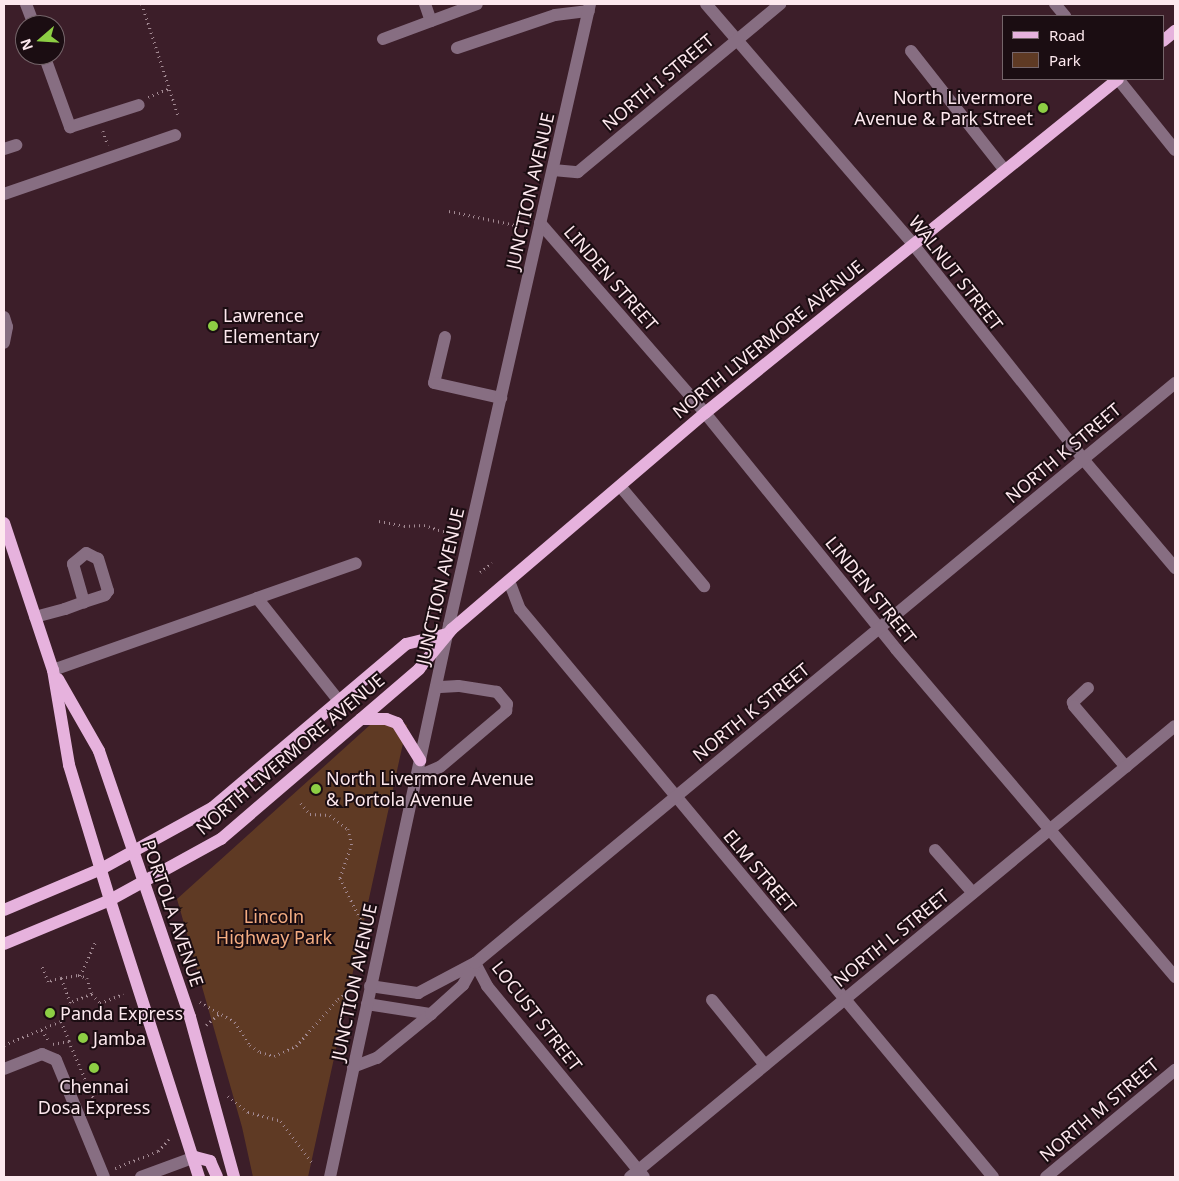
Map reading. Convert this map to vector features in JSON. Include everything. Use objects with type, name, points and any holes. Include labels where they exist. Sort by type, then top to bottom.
[{"type":"main road","points":[[1164,40],[1175,31]]},
{"type":"main road","name":"NORTH LIVERMORE AVENUE","points":[[4,944],[110,900],[221,840],[419,669],[447,634],[705,413],[912,243],[1117,80]]},
{"type":"main road","name":"PORTOLA AVENUE","points":[[4,523],[53,670],[69,765],[110,900],[195,1157],[199,1177]]},
{"type":"main road","name":"NORTH LIVERMORE AVENUE","points":[[4,910],[101,870],[212,808],[406,644],[447,634]]},
{"type":"main road","name":"PORTOLA AVENUE","points":[[53,670],[98,751],[190,1017],[234,1177]]},
{"type":"main road","points":[[361,719],[386,719],[397,723],[420,760]]},
{"type":"main road","points":[[195,1157],[208,1160],[217,1177]]},
{"type":"street","points":[[425,4],[431,21]]},
{"type":"street","points":[[383,39],[431,21],[456,7],[477,4]]},
{"type":"street","name":"WALNUT STREET","points":[[706,4],[912,243],[1083,459],[1175,568]]},
{"type":"street","name":"NORTH I STREET","points":[[553,170],[578,172],[780,4]]},
{"type":"street","points":[[1055,4],[1064,15]]},
{"type":"street","points":[[457,48],[555,15],[589,7]]},
{"type":"street","name":"JUNCTION AVENUE","points":[[330,1177],[447,634],[589,7]]},
{"type":"street","points":[[911,51],[1004,169]]},
{"type":"street","points":[[48,65],[70,127],[139,104]]},
{"type":"street","points":[[1119,80],[1175,150]]},
{"type":"street","points":[[4,194],[175,135]]},
{"type":"street","points":[[4,149],[16,145]]},
{"type":"street","name":"LINDEN STREET","points":[[540,224],[705,413],[880,629],[1175,977]]},
{"type":"street","points":[[4,317],[7,327],[4,343]]},
{"type":"street","points":[[445,337],[434,383],[501,398]]},
{"type":"street","name":"NORTH K STREET","points":[[353,1067],[377,1058],[431,1014],[463,985],[475,963],[1175,383]]},
{"type":"street","points":[[620,486],[704,586]]},
{"type":"street","points":[[53,670],[356,563]]},
{"type":"street","name":"ELM STREET","points":[[509,581],[520,609],[675,798],[993,1177]]},
{"type":"street","points":[[257,598],[339,701]]},
{"type":"street","points":[[35,617],[84,602]]},
{"type":"street","points":[[416,777],[440,767],[506,710],[507,704],[498,692],[458,686],[436,687]]},
{"type":"street","points":[[1088,688],[1073,702],[1074,706],[1126,767]]},
{"type":"street","name":"NORTH L STREET","points":[[637,1175],[764,1065],[1175,726]]},
{"type":"street","points":[[935,850],[972,893]]},
{"type":"street","name":"LOCUST STREET","points":[[370,986],[418,993],[475,963],[487,986],[637,1175]]},
{"type":"street","points":[[712,1000],[764,1065]]},
{"type":"street","points":[[367,1004],[431,1014]]},
{"type":"street","points":[[4,1069],[42,1054],[56,1060],[107,1172]]},
{"type":"street","name":"NORTH M STREET","points":[[1046,1177],[1175,1070]]},
{"type":"street","points":[[141,1177],[195,1157]]},
{"type":"path","points":[[142,4],[178,115]]},
{"type":"path","points":[[139,104],[149,96],[170,88]]},
{"type":"path","points":[[98,118],[112,157]]},
{"type":"path","points":[[449,210],[520,226]]},
{"type":"path","points":[[379,522],[404,526],[424,525],[449,533]]},
{"type":"path","points":[[480,572],[492,563]]},
{"type":"path","points":[[301,803],[310,814],[330,816],[348,829],[352,844],[340,878],[364,926]]},
{"type":"path","points":[[80,976],[95,942]]},
{"type":"path","points":[[41,965],[48,982],[61,978],[80,976],[87,978],[92,994],[100,1003],[123,994]]},
{"type":"path","points":[[61,978],[70,1003]]},
{"type":"path","points":[[198,1000],[236,1022],[250,1045],[274,1056],[296,1046],[338,999],[350,991]]},
{"type":"path","points":[[4,1045],[61,1021],[70,1003],[92,994]]},
{"type":"path","points":[[206,1025],[220,1013]]},
{"type":"path","points":[[61,1021],[99,1111],[88,1116]]},
{"type":"path","points":[[42,1030],[51,1044],[68,1041]]},
{"type":"path","points":[[228,1096],[248,1112],[280,1121],[312,1162]]},
{"type":"path","points":[[107,1172],[158,1151],[169,1139]]},
{"type":"green space","name":"Lincoln Highway Park","points":[[380,716],[407,725],[308,1177],[253,1177],[242,1127],[177,899]]},
{"type":"place","name":"North Livermore Avenue & Park Street","points":[[1043,108]]},
{"type":"place","name":"Lawrence Elementary","points":[[213,326]]},
{"type":"place","name":"North Livermore Avenue & Portola Avenue","points":[[316,789]]},
{"type":"place","name":"Panda Express","points":[[50,1013]]},
{"type":"place","name":"Jamba","points":[[83,1038]]},
{"type":"place","name":"Chennai Dosa Express","points":[[94,1068]]}]
